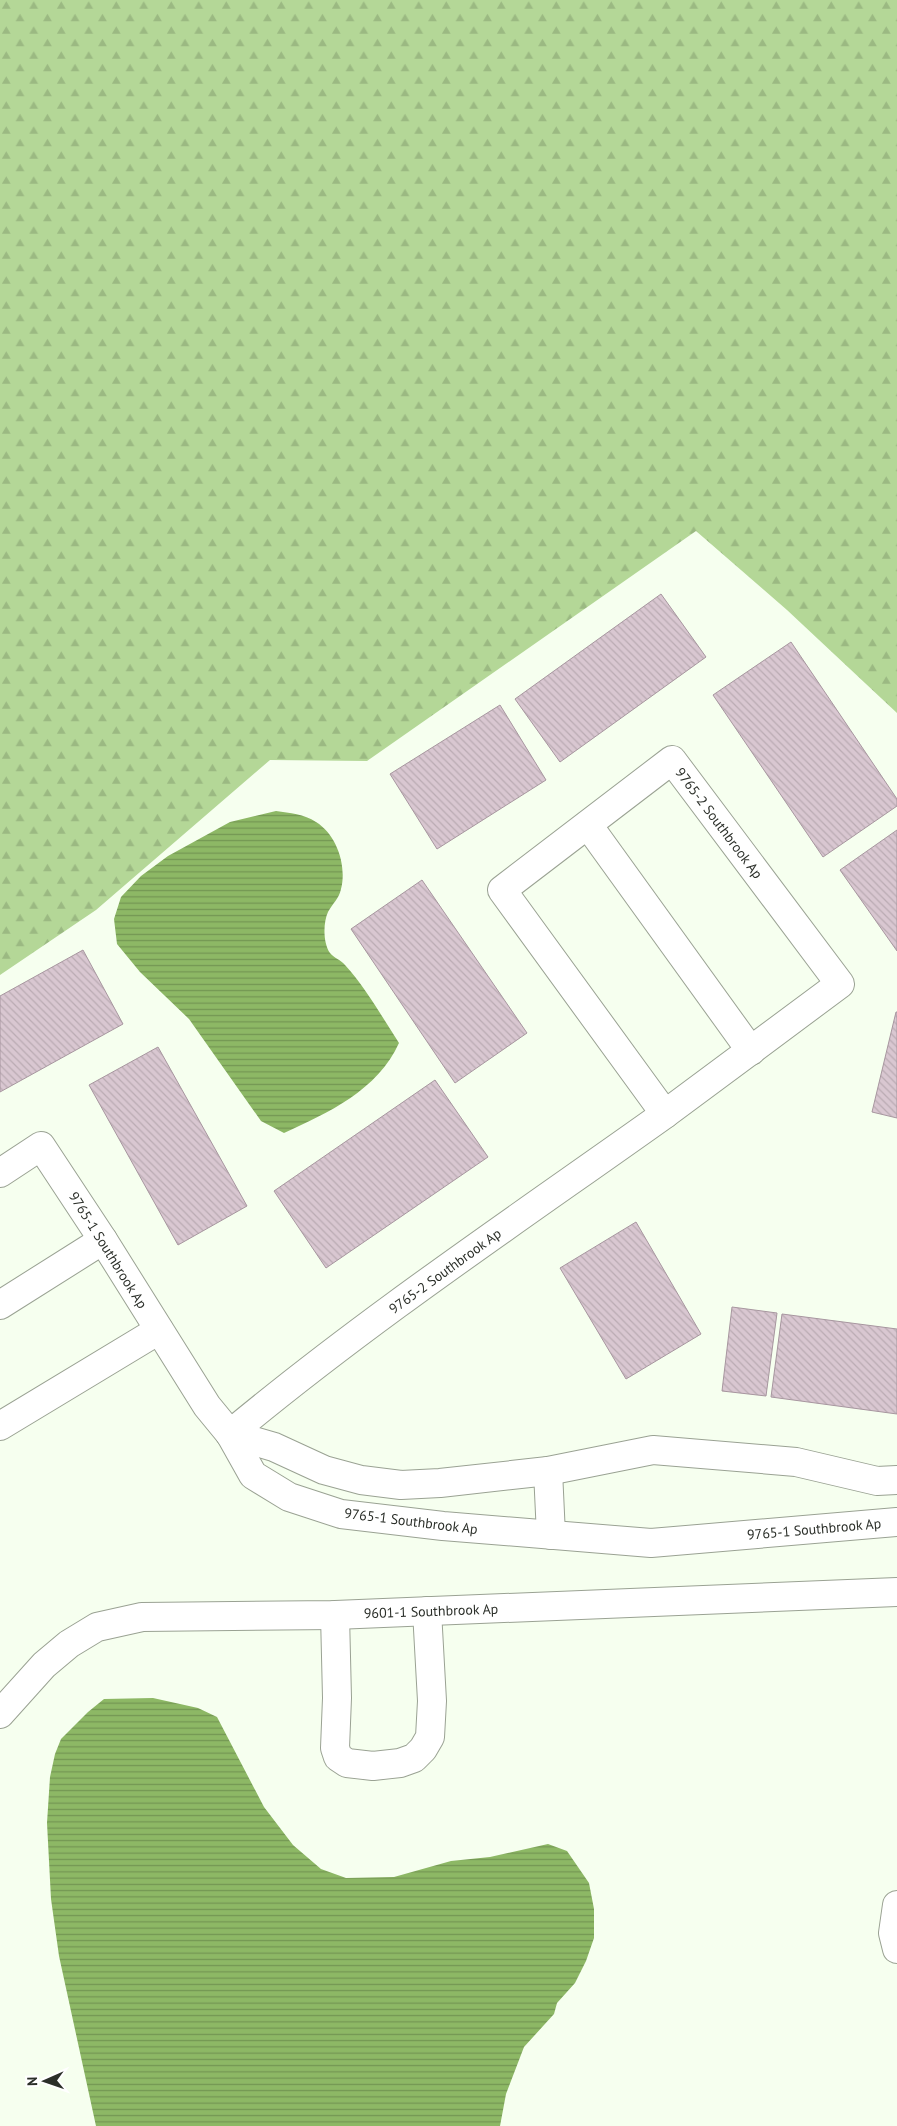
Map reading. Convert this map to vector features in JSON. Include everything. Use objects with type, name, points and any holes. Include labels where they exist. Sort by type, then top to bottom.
[{"type":"street","name":"9765-2 Southbrook Ap","points":[[230,1434],[282,1391],[460,1259],[666,1114],[840,984],[672,760],[502,890],[666,1114]]},
{"type":"street","points":[[588,825],[751,1051]]},
{"type":"street","name":"9765-1 Southbrook Ap","points":[[0,1173],[41,1146],[103,1240],[207,1406],[230,1434],[253,1475],[289,1497],[342,1514],[443,1526],[651,1543],[897,1522]]},
{"type":"street","points":[[0,1305],[103,1240]]},
{"type":"street","points":[[0,1426],[159,1330]]},
{"type":"street","points":[[230,1434],[274,1447],[324,1470],[361,1480],[400,1485],[440,1483],[548,1471],[653,1450],[796,1462],[877,1481],[897,1480]]},
{"type":"street","points":[[548,1471],[551,1534]]},
{"type":"street","name":"9601-1 Southbrook Ap","points":[[0,1714],[44,1665],[69,1644],[97,1628],[142,1617],[335,1615],[897,1592]]},
{"type":"street","points":[[335,1615],[337,1698],[335,1748],[338,1757],[346,1764],[373,1766],[400,1763],[414,1758],[423,1750],[430,1737],[432,1701],[427,1611]]},
{"type":"street","points":[[897,1905],[893,1933],[897,1949]]},
{"type":"green space","points":[[0,0],[897,0],[897,713],[787,610],[696,531],[367,761],[270,760],[96,910],[0,975]]},
{"type":"shaded area","points":[[276,811],[297,814],[311,819],[330,835],[335,843],[341,861],[343,880],[339,896],[326,917],[324,933],[326,944],[330,953],[343,963],[360,983],[399,1043],[390,1060],[365,1087],[334,1108],[284,1133],[261,1121],[189,1019],[140,972],[117,944],[114,919],[121,897],[141,876],[168,856],[230,822]]},
{"type":"shaded area","points":[[153,1698],[198,1708],[217,1717],[264,1807],[293,1845],[321,1869],[346,1878],[394,1877],[451,1861],[490,1857],[548,1844],[567,1851],[589,1883],[594,1909],[594,1938],[586,1961],[575,1983],[557,2003],[554,2014],[524,2047],[506,2094],[500,2126],[96,2126],[59,1956],[51,1899],[47,1823],[50,1777],[55,1754],[61,1739],[104,1699]]},
{"type":"building","points":[[661,594],[706,657],[560,762],[515,699]]},
{"type":"building","points":[[791,642],[897,799],[897,806],[823,857],[713,695]]},
{"type":"building","points":[[500,705],[546,780],[437,849],[390,774]]},
{"type":"building","points":[[897,830],[897,951],[840,870]]},
{"type":"building","points":[[422,880],[527,1033],[455,1083],[351,929]]},
{"type":"building","points":[[83,950],[123,1024],[0,1092],[0,996]]},
{"type":"building","points":[[897,1012],[897,1118],[872,1112]]},
{"type":"building","points":[[158,1047],[247,1206],[178,1245],[89,1085]]},
{"type":"building","points":[[435,1080],[488,1157],[326,1268],[274,1191]]},
{"type":"building","points":[[636,1222],[701,1334],[626,1379],[560,1268]]},
{"type":"building","points":[[732,1307],[777,1313],[766,1396],[722,1391]]},
{"type":"building","points":[[782,1314],[897,1329],[897,1414],[771,1397]]}]
